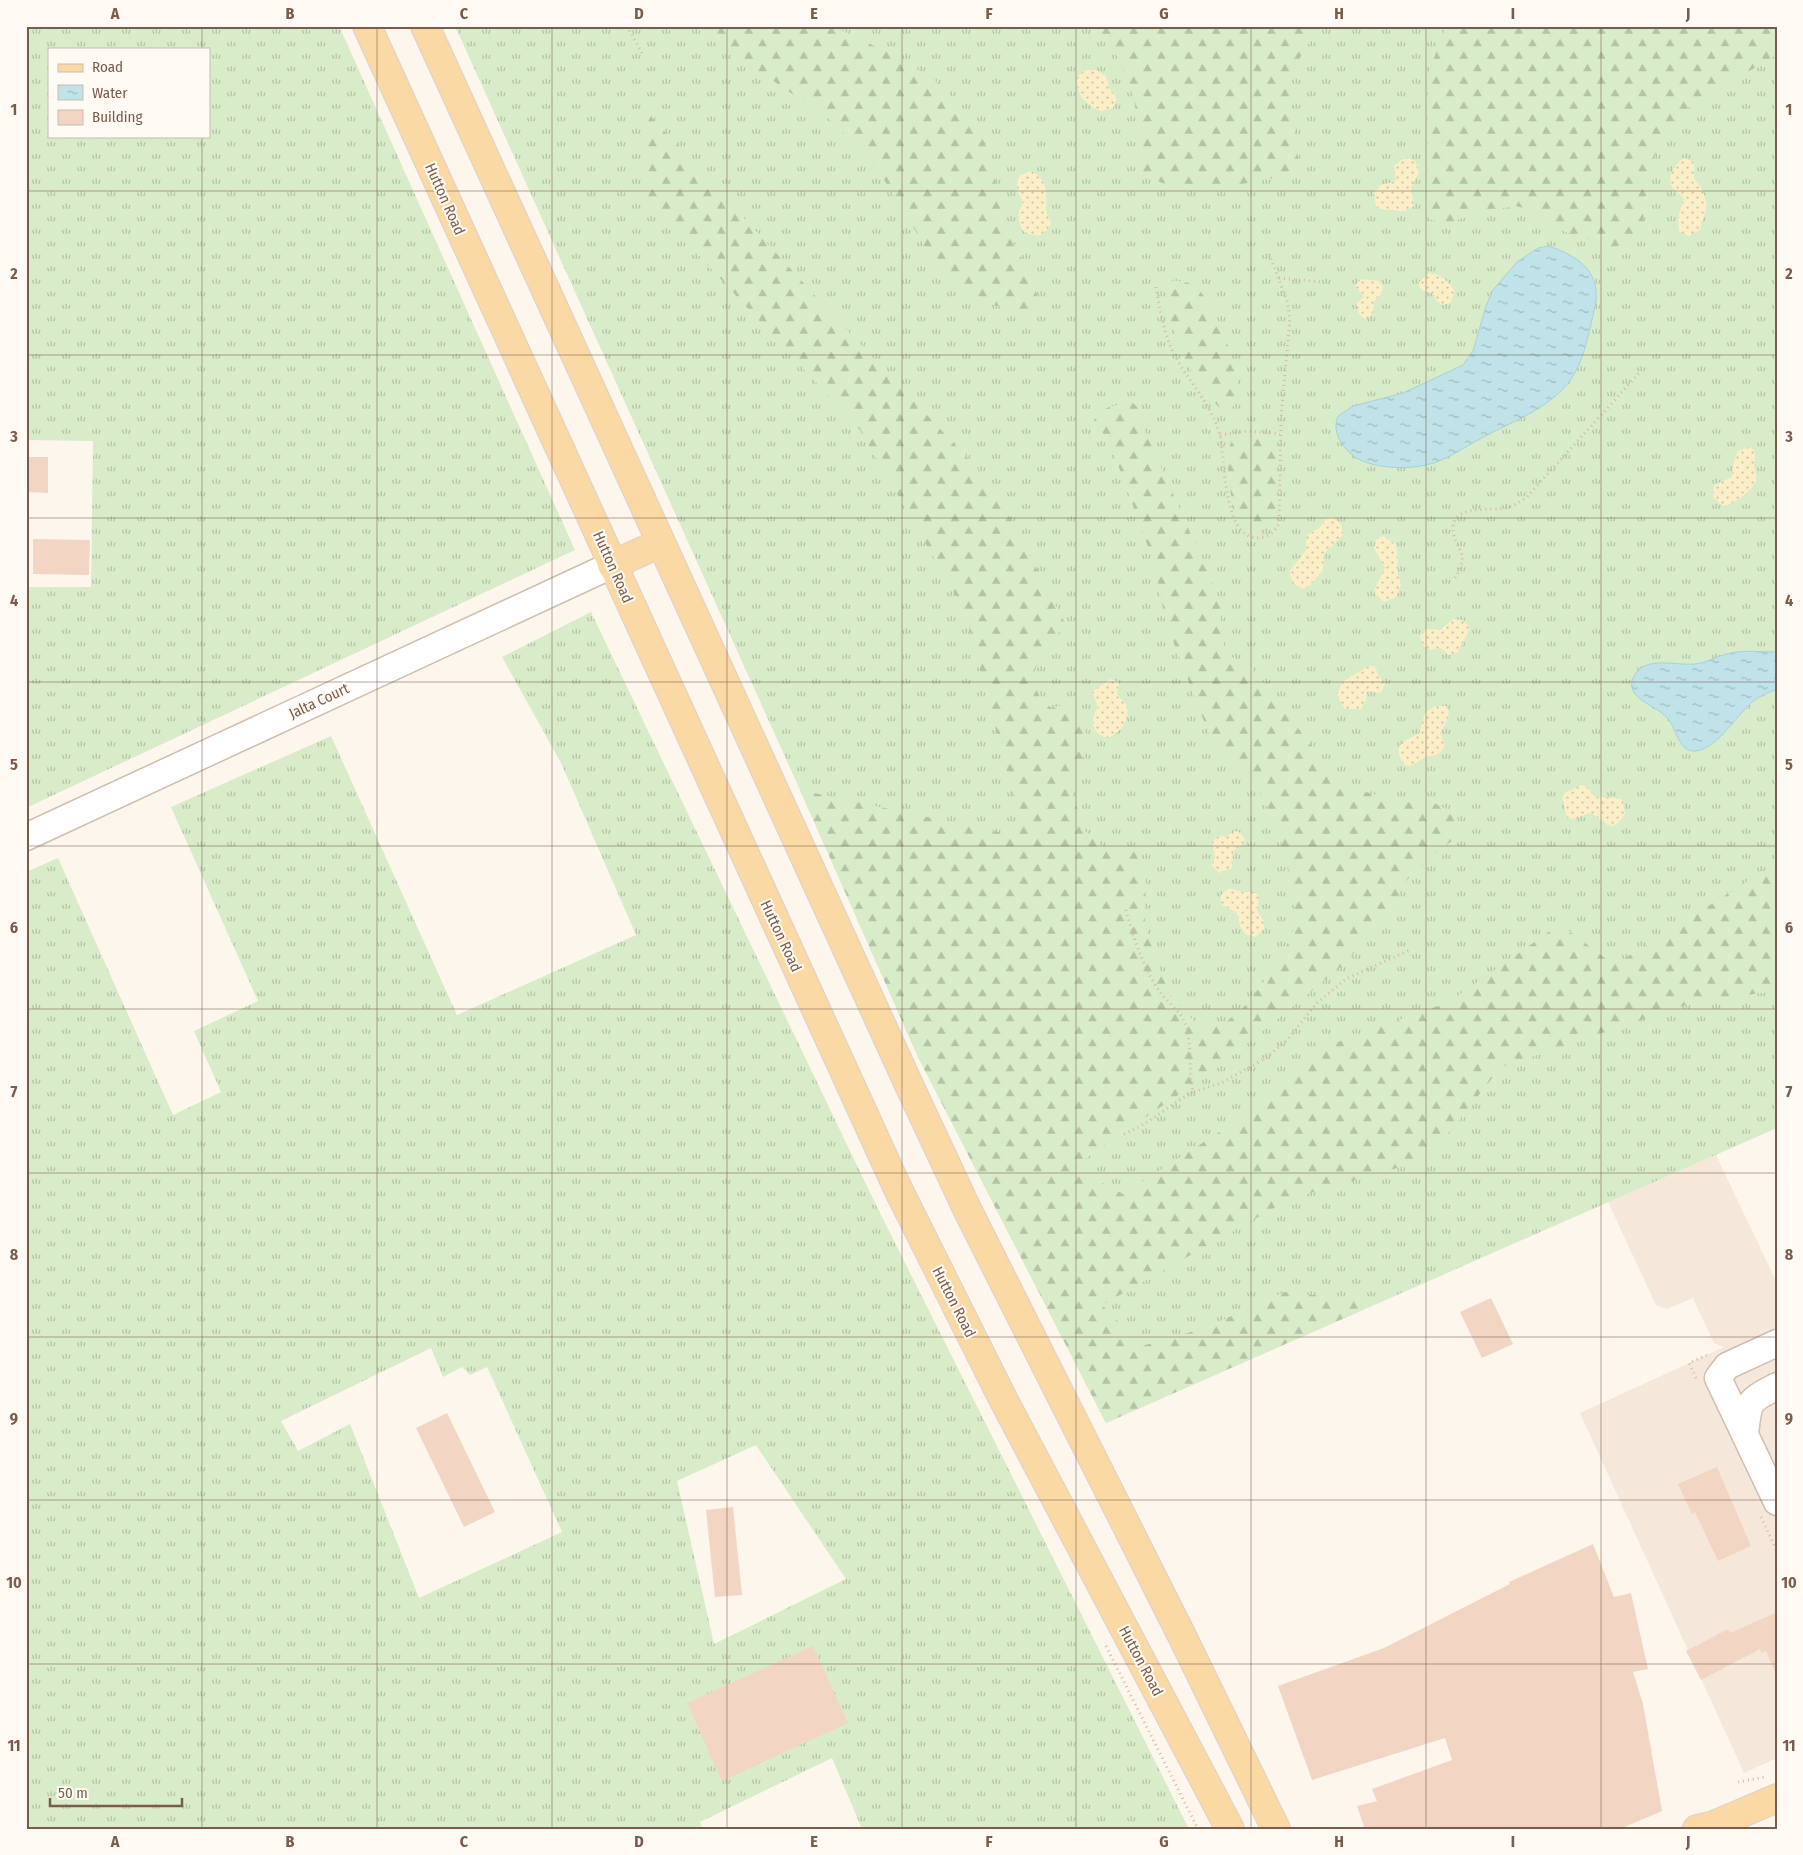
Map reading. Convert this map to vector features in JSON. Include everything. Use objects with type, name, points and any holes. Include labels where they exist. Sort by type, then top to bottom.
[{"type":"main road","name":"Hutton Road","points":[[367,26],[898,1189],[1002,1397],[1230,1829]]},
{"type":"main road","points":[[425,26],[838,932],[967,1209],[1276,1827]]},
{"type":"main road","points":[[612,565],[662,543]]},
{"type":"main road","points":[[1707,1827],[1772,1788]]},
{"type":"street","name":"Jalta Court","points":[[26,836],[612,565]]},
{"type":"street","points":[[1777,1343],[1727,1366],[1720,1372],[1718,1378],[1748,1408],[1745,1434],[1777,1502]]},
{"type":"street","points":[[1740,1399],[1777,1386]]},
{"type":"path","points":[[627,26],[643,55]]},
{"type":"path","points":[[1156,287],[1162,321],[1174,354],[1214,419],[1220,435],[1223,480],[1227,500],[1236,520],[1244,531],[1253,537],[1262,538],[1276,529],[1279,523],[1280,434],[1290,318],[1287,301],[1269,254]]},
{"type":"path","points":[[1279,278],[1321,282]]},
{"type":"path","points":[[1455,578],[1462,563],[1461,551],[1452,525],[1456,519],[1469,510],[1507,508],[1526,498],[1641,371]]},
{"type":"path","points":[[1220,435],[1248,431],[1280,434]]},
{"type":"path","points":[[1126,910],[1134,940],[1146,968],[1161,993],[1175,1008],[1186,1025],[1189,1075],[1193,1092]]},
{"type":"path","points":[[1124,1134],[1141,1127],[1193,1092],[1222,1083],[1266,1058],[1287,1040],[1317,1003],[1346,979],[1410,950]]},
{"type":"path","points":[[1738,1782],[1772,1788]]},
{"type":"shaded area","points":[[1716,1155],[1777,1283],[1777,1758],[1744,1773],[1580,1413],[1724,1347],[1714,1343],[1693,1298],[1667,1309],[1656,1305],[1608,1202]]},
{"type":"green space","points":[[26,26],[339,26],[575,550],[26,808],[26,587],[91,587],[93,441],[26,440]]},
{"type":"green space","points":[[455,26],[1777,26],[1777,1128],[1106,1423],[918,1057],[800,790]]},
{"type":"green space","points":[[693,26],[832,26],[898,57],[943,86],[972,120],[990,153],[998,197],[1012,240],[1034,281],[1039,305],[1023,312],[985,303],[941,272],[878,170],[833,122]]},
{"type":"green space","points":[[1092,26],[1319,26],[1293,69],[1289,102],[1295,126],[1298,159],[1286,176],[1230,186],[1193,188],[1174,186],[1157,181],[1141,171],[1136,111],[1129,84],[1124,70],[1111,47]]},
{"type":"green space","points":[[1446,26],[1777,26],[1777,54],[1693,104],[1666,130],[1658,146],[1649,178],[1642,233],[1630,242],[1612,248],[1557,229],[1531,210],[1516,206],[1485,211],[1451,222],[1431,220],[1427,211],[1428,74]]},
{"type":"green space","points":[[644,109],[842,325],[993,485],[1066,625],[1042,651],[1033,676],[1040,701],[1052,708],[1068,704],[1085,726],[1088,745],[1071,789],[1084,830],[1110,853],[1135,851],[1146,878],[1145,924],[1157,962],[1172,997],[1195,1022],[1225,1023],[1247,1004],[1282,957],[1296,923],[1290,879],[1278,830],[1254,781],[1218,747],[1209,734],[1166,623],[1154,563],[1110,443],[1094,421],[1100,412],[1115,405],[1132,402],[1141,411],[1142,424],[1221,602],[1221,638],[1228,655],[1251,666],[1334,776],[1358,790],[1402,802],[1434,803],[1454,813],[1461,825],[1456,838],[1430,857],[1403,884],[1386,918],[1342,966],[1216,1069],[1073,1167],[1123,1194],[1232,1124],[1310,1052],[1449,1002],[1560,924],[1614,965],[1777,863],[1777,991],[1698,1001],[1501,1067],[1428,1159],[1290,1199],[1102,1305],[1142,1346],[1205,1328],[1284,1292],[1380,1302],[1106,1423],[918,1057],[800,790],[998,832],[1019,828],[1011,787],[965,612],[860,430],[645,197]]},
{"type":"green space","points":[[1171,281],[1185,282],[1197,288],[1213,310],[1226,341],[1236,374],[1239,401],[1232,407],[1219,407],[1199,383],[1182,353],[1170,320],[1167,304],[1165,289]]},
{"type":"green space","points":[[1245,434],[1266,437],[1276,447],[1276,517],[1270,525],[1264,528],[1251,527],[1243,521],[1233,503],[1228,471],[1229,447],[1234,439]]},
{"type":"green space","points":[[591,612],[877,1207],[1189,1829],[862,1829],[832,1758],[700,1822],[702,1829],[26,1829],[26,872],[58,858],[173,1115],[221,1092],[194,1031],[258,1001],[171,807],[331,736],[457,1015],[636,935],[561,763],[502,657]],"holes":[[[431,1348],[443,1377],[462,1367],[470,1375],[487,1367],[562,1532],[419,1598],[350,1424],[298,1451],[281,1421]],[[756,1445],[846,1579],[714,1644],[677,1481]]]},
{"type":"sand","points":[[1087,70],[1096,70],[1107,77],[1109,88],[1117,98],[1113,108],[1100,111],[1082,97],[1078,87],[1078,75]]},
{"type":"sand","points":[[1408,158],[1415,161],[1419,172],[1411,188],[1414,206],[1403,212],[1376,207],[1374,193],[1381,185],[1396,181],[1394,166],[1401,160]]},
{"type":"sand","points":[[1684,158],[1694,162],[1694,179],[1703,190],[1707,205],[1700,230],[1689,236],[1679,231],[1678,217],[1684,199],[1672,187],[1670,179],[1673,171]]},
{"type":"sand","points":[[1031,171],[1044,183],[1046,211],[1051,224],[1045,232],[1039,235],[1031,235],[1023,231],[1018,217],[1023,203],[1017,184],[1019,176]]},
{"type":"sand","points":[[1429,273],[1441,277],[1453,289],[1455,292],[1450,303],[1442,305],[1433,294],[1420,288],[1419,282]]},
{"type":"sand","points":[[1361,279],[1379,281],[1383,287],[1381,294],[1375,300],[1372,315],[1365,319],[1359,314],[1356,304],[1364,297],[1355,286]]},
{"type":"sand","points":[[1749,447],[1755,452],[1756,481],[1742,497],[1723,506],[1713,497],[1714,485],[1732,477],[1734,460],[1738,451]]},
{"type":"sand","points":[[1332,517],[1341,524],[1343,535],[1324,554],[1323,569],[1307,588],[1301,588],[1293,583],[1290,571],[1306,550],[1307,535]]},
{"type":"sand","points":[[1384,536],[1395,544],[1397,549],[1398,574],[1401,585],[1396,597],[1384,602],[1375,594],[1375,588],[1385,568],[1374,548],[1377,538]]},
{"type":"sand","points":[[1453,619],[1463,620],[1470,628],[1458,652],[1449,655],[1441,648],[1430,650],[1423,646],[1420,637],[1426,629],[1440,630]]},
{"type":"sand","points":[[1369,666],[1375,666],[1378,675],[1385,684],[1381,693],[1367,691],[1366,700],[1361,709],[1345,709],[1337,695],[1342,682]]},
{"type":"sand","points":[[1110,679],[1119,682],[1117,694],[1125,703],[1128,714],[1121,728],[1108,738],[1098,733],[1093,726],[1095,712],[1098,707],[1092,692]]},
{"type":"sand","points":[[1435,706],[1446,706],[1449,713],[1440,733],[1445,744],[1443,749],[1438,754],[1426,757],[1410,766],[1404,764],[1399,753],[1401,744],[1419,734],[1425,713]]},
{"type":"sand","points":[[1581,785],[1587,787],[1595,797],[1619,798],[1623,801],[1625,814],[1615,825],[1611,826],[1589,813],[1574,819],[1567,818],[1562,798],[1565,793]]},
{"type":"sand","points":[[1234,831],[1239,832],[1245,839],[1243,844],[1233,851],[1232,868],[1219,873],[1212,866],[1215,857],[1212,842],[1219,836],[1225,837]]},
{"type":"sand","points":[[1229,888],[1241,892],[1253,892],[1259,897],[1257,911],[1264,921],[1264,929],[1255,937],[1245,934],[1240,926],[1237,913],[1221,904],[1221,895]]},
{"type":"water","points":[[1548,246],[1560,250],[1579,261],[1587,268],[1596,287],[1594,311],[1584,351],[1576,371],[1564,388],[1535,410],[1433,463],[1417,467],[1384,466],[1363,461],[1347,450],[1337,434],[1338,416],[1353,406],[1403,393],[1463,365],[1473,351],[1486,306],[1493,290],[1517,262],[1538,248]]},
{"type":"water","points":[[1737,652],[1777,652],[1777,689],[1756,699],[1720,737],[1713,743],[1696,751],[1690,751],[1682,745],[1668,719],[1643,701],[1633,690],[1634,676],[1639,670],[1653,664],[1695,664]]},
{"type":"building","points":[[26,457],[48,457],[48,493],[26,492]]},
{"type":"building","points":[[33,539],[90,540],[89,575],[33,574]]},
{"type":"building","points":[[1491,1298],[1513,1344],[1482,1358],[1460,1312]]},
{"type":"building","points":[[447,1413],[495,1512],[464,1527],[416,1428]]},
{"type":"building","points":[[1717,1467],[1751,1546],[1718,1561],[1695,1512],[1692,1514],[1678,1484]]},
{"type":"building","points":[[733,1507],[742,1595],[715,1597],[706,1510]]},
{"type":"building","points":[[1593,1544],[1614,1597],[1631,1593],[1648,1669],[1633,1672],[1643,1704],[1662,1811],[1620,1829],[1365,1829],[1357,1806],[1377,1801],[1372,1789],[1452,1760],[1445,1738],[1312,1780],[1278,1686],[1384,1648],[1510,1584],[1509,1582]]},
{"type":"building","points":[[1777,1612],[1777,1677],[1766,1651],[1761,1653],[1760,1649],[1701,1680],[1686,1651],[1728,1629],[1730,1633]]},
{"type":"building","points":[[813,1646],[848,1723],[722,1781],[687,1703]]}]
